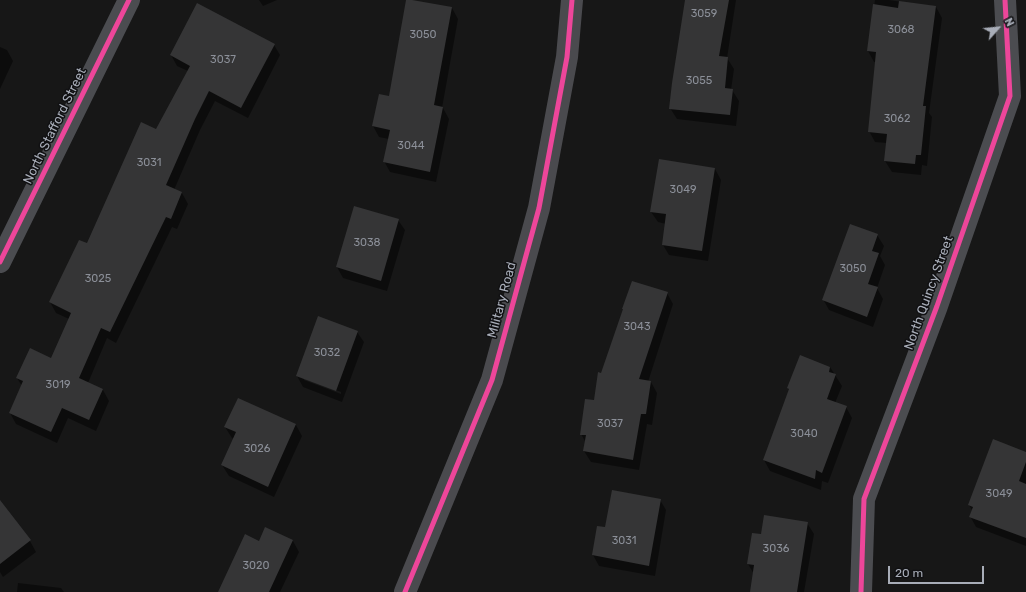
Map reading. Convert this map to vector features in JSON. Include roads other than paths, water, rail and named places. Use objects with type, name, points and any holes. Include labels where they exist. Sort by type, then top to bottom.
[{"type":"main road","name":"Military Road","points":[[405,592],[492,380],[539,208],[567,57],[572,0]]},
{"type":"street","name":"North Stafford Street","points":[[0,262],[129,0]]},
{"type":"street","name":"North Quincy Street","points":[[861,592],[864,500],[937,306],[1010,96],[1005,0]]}]
